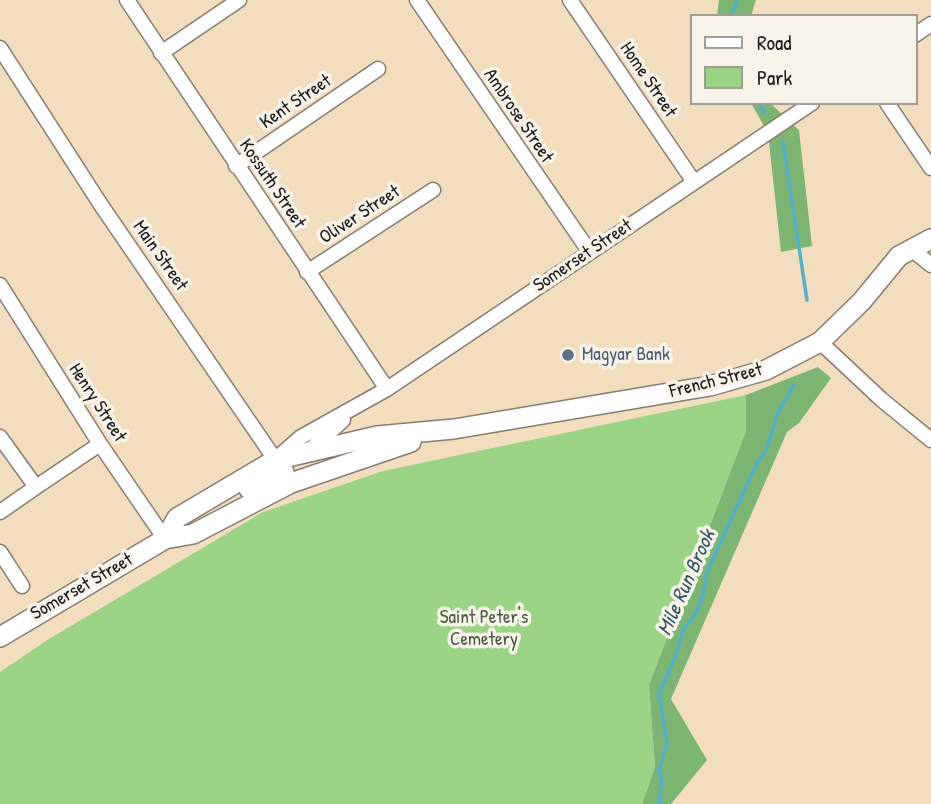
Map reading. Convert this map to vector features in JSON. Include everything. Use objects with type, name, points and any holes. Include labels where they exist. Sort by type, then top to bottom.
[{"type":"main road","name":"French Street","points":[[283,472],[308,452],[377,436],[454,429],[717,384],[766,370],[820,342],[844,321],[899,256],[925,243]]},
{"type":"main road","name":"French Street","points":[[283,472],[359,457],[454,429]]},
{"type":"main road","name":"Somerset Street","points":[[0,636],[165,539],[193,534],[217,521],[283,472]]},
{"type":"main road","name":"Somerset Street","points":[[165,539],[177,518],[283,472]]},
{"type":"street","name":"Kossuth Street","points":[[127,0],[387,388]]},
{"type":"street","points":[[161,53],[239,0]]},
{"type":"street","name":"Ambrose Street","points":[[417,0],[589,251]]},
{"type":"street","name":"Home Street","points":[[570,0],[694,182]]},
{"type":"street","name":"Main Street","points":[[0,48],[101,205],[283,472]]},
{"type":"street","name":"Kent Street","points":[[236,166],[378,69]]},
{"type":"street","name":"Somerset Street","points":[[283,472],[301,437],[387,388],[809,105]]},
{"type":"street","points":[[888,105],[931,168]]},
{"type":"street","name":"Oliver Street","points":[[307,272],[433,190]]},
{"type":"street","points":[[925,243],[931,265]]},
{"type":"street","name":"Henry Street","points":[[1,287],[100,444],[165,539]]},
{"type":"street","points":[[820,342],[882,400],[931,440]]},
{"type":"street","name":"Somerset Street","points":[[308,452],[354,409]]},
{"type":"street","points":[[0,437],[36,487]]},
{"type":"street","points":[[0,512],[100,444]]},
{"type":"street","points":[[0,552],[22,586]]},
{"type":"green space","points":[[719,0],[756,0],[752,14],[717,14]]},
{"type":"green space","points":[[752,105],[772,105],[799,130],[812,246],[781,252],[768,133]]},
{"type":"green space","points":[[818,367],[831,378],[799,423],[787,432],[671,699],[707,760],[671,804],[642,804],[655,767],[649,685],[746,431],[746,395]]},
{"type":"green space","name":"Saint Peter's Cemetery","points":[[746,395],[746,431],[649,685],[655,767],[642,804],[0,804],[0,672],[49,639],[263,512],[383,471]]},
{"type":"waterway","name":"Mile Run Brook","points":[[733,14],[737,0]]},
{"type":"waterway","name":"Mile Run Brook","points":[[761,105],[764,113]]},
{"type":"waterway","name":"Mile Run Brook","points":[[783,142],[807,300]]},
{"type":"waterway","name":"Mile Run Brook","points":[[659,804],[662,780],[659,771],[667,743],[659,694],[676,655],[683,630],[696,613],[707,572],[757,463],[766,451],[778,412],[794,385]]},
{"type":"place","name":"Magyar Bank","points":[[568,355]]}]
